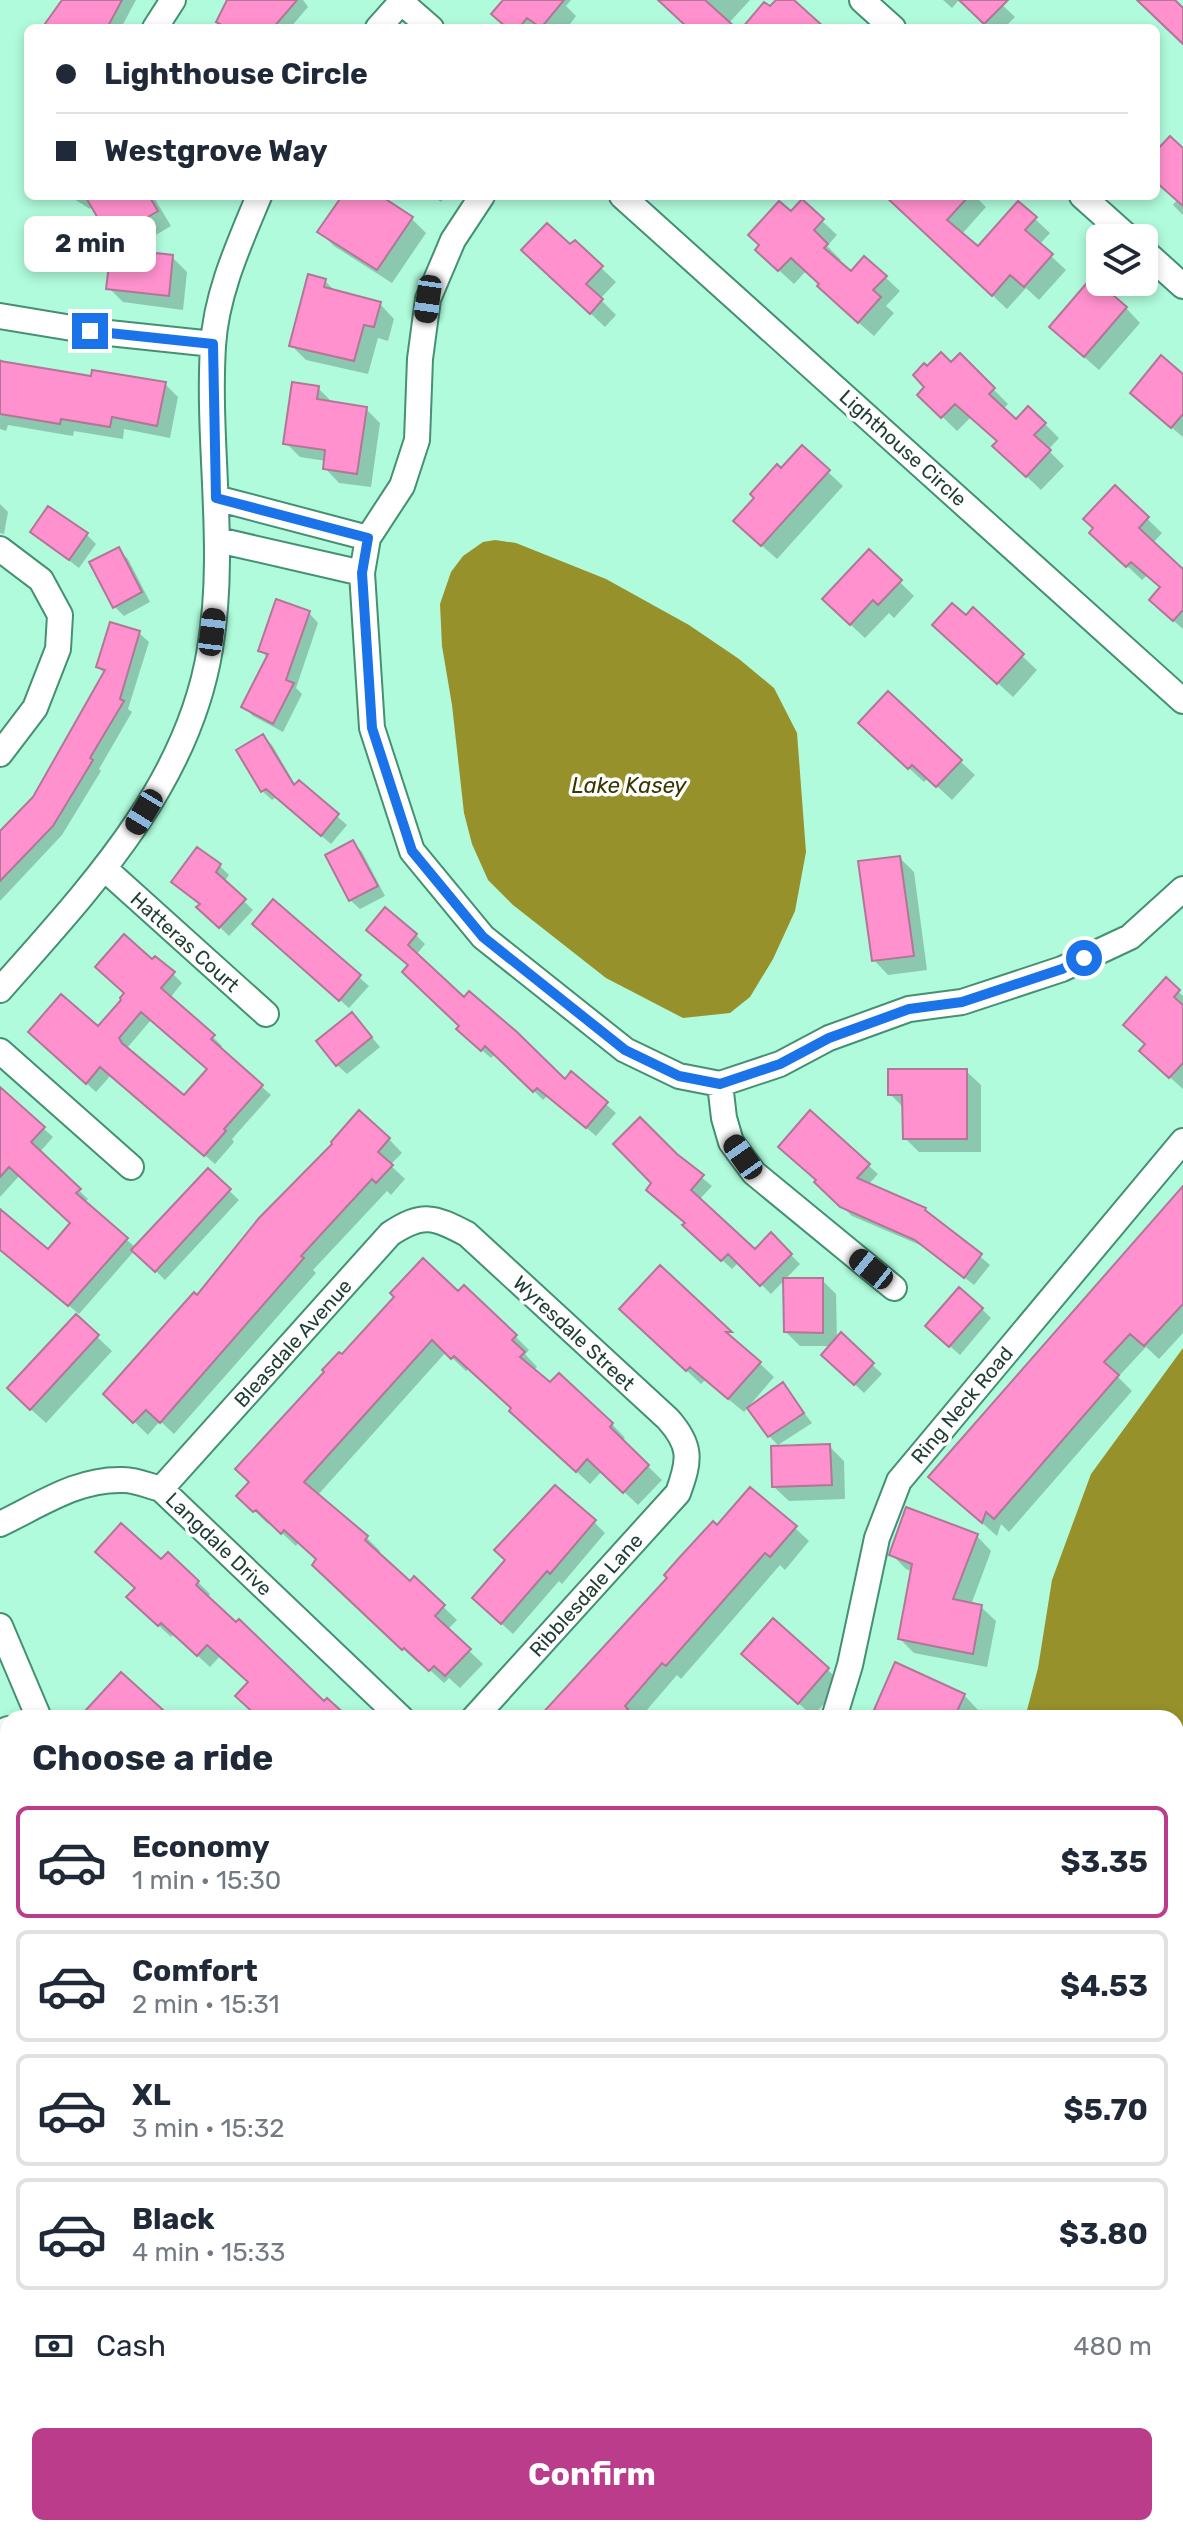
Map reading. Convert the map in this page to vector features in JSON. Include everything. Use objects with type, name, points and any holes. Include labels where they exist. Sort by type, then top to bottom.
[{"type":"street","points":[[158,24],[173,0]]},
{"type":"street","points":[[862,0],[889,24]]},
{"type":"street","points":[[382,24],[402,1],[427,24]]},
{"type":"street","points":[[0,990],[105,869],[156,793],[176,754],[201,686],[211,638],[218,540],[213,344],[229,270],[257,200]]},
{"type":"street","points":[[479,200],[453,240],[428,299],[420,359],[417,440],[402,486],[368,538],[362,573],[372,728],[412,851],[483,937],[625,1050],[679,1076],[720,1084],[780,1064],[829,1038],[909,1009],[962,1002],[1062,969],[1130,937],[1183,889]]},
{"type":"street","name":"Lighthouse Circle","points":[[626,200],[1183,701]]},
{"type":"street","points":[[1086,200],[1113,224]]},
{"type":"street","points":[[1158,264],[1183,286]]},
{"type":"street","points":[[0,316],[90,331],[213,344]]},
{"type":"street","points":[[216,498],[368,538]]},
{"type":"street","points":[[218,540],[362,573]]},
{"type":"street","points":[[0,549],[41,580],[60,615],[58,649],[35,708],[0,754]]},
{"type":"street","name":"Hatteras Court","points":[[105,869],[266,1014]]},
{"type":"street","points":[[0,1051],[131,1167]]},
{"type":"street","points":[[720,1084],[724,1118],[731,1142],[754,1173],[894,1288]]},
{"type":"street","name":"Ring Neck Road","points":[[836,1710],[850,1665],[877,1538],[899,1481],[1183,1141]]},
{"type":"street","name":"Wyresdale Street","points":[[437,1219],[467,1234],[668,1419],[684,1437],[687,1466]]},
{"type":"street","name":"Bleasdale Avenue","points":[[161,1489],[390,1234],[409,1222],[437,1219]]},
{"type":"street","name":"Ribblesdale Lane","points":[[481,1710],[678,1493],[687,1466]]},
{"type":"street","name":"Langdale Drive","points":[[0,1524],[64,1491],[97,1481],[127,1479],[161,1489],[393,1710]]},
{"type":"street","points":[[0,1626],[33,1710]]},
{"type":"water","name":"Lake Kasey","points":[[483,542],[516,543],[606,579],[689,625],[739,659],[774,688],[797,733],[806,852],[795,911],[773,959],[750,997],[730,1013],[683,1018],[606,978],[513,905],[488,880],[472,844],[464,813],[442,646],[440,604],[451,572],[463,556]]},
{"type":"water","points":[[1183,1348],[1183,1710],[1027,1710],[1038,1668],[1052,1580],[1091,1474]]},
{"type":"building","points":[[62,0],[122,0],[109,24],[45,24]]},
{"type":"building","points":[[227,0],[297,0],[276,24],[216,22]]},
{"type":"building","points":[[503,0],[564,0],[544,24],[535,24],[527,18],[522,24],[502,24],[491,14]]},
{"type":"building","points":[[658,0],[705,0],[732,24],[684,24]]},
{"type":"building","points":[[776,0],[794,0],[821,24],[745,24],[764,2],[770,6]]},
{"type":"building","points":[[959,0],[1008,0],[984,24]]},
{"type":"building","points":[[1137,0],[1175,0],[1183,8],[1183,44]]},
{"type":"building","points":[[1170,136],[1183,148],[1183,206],[1160,186],[1160,147]]},
{"type":"building","points":[[87,200],[151,200],[158,211],[110,239]]},
{"type":"building","points":[[339,200],[387,200],[413,217],[377,270],[317,232]]},
{"type":"building","points":[[803,200],[824,219],[814,230],[828,244],[824,248],[851,271],[864,256],[887,276],[873,290],[881,297],[858,323],[791,258],[778,271],[755,250],[759,245],[748,235],[779,201],[791,211]]},
{"type":"building","points":[[889,200],[965,200],[947,220],[978,246],[1018,201],[1037,217],[1025,230],[1053,254],[1024,287],[1010,275],[992,296]]},
{"type":"building","points":[[547,223],[570,244],[575,240],[603,266],[586,284],[603,299],[590,314],[521,250]]},
{"type":"building","points":[[111,248],[173,255],[169,296],[106,289]]},
{"type":"building","points":[[308,274],[326,279],[324,287],[381,302],[374,327],[364,325],[354,361],[289,346]]},
{"type":"building","points":[[1086,284],[1086,296],[1114,296],[1127,307],[1084,357],[1049,327]]},
{"type":"building","points":[[941,352],[951,362],[960,353],[995,388],[989,394],[1016,419],[1028,406],[1046,423],[1034,435],[1051,450],[1026,477],[992,446],[997,441],[955,404],[941,418],[917,395],[924,387],[913,375]]},
{"type":"building","points":[[1161,355],[1183,374],[1183,414],[1171,428],[1130,393]]},
{"type":"building","points":[[0,361],[91,376],[92,370],[166,382],[157,426],[112,417],[110,427],[61,419],[60,424],[0,414]]},
{"type":"building","points":[[292,382],[319,386],[317,399],[367,407],[357,474],[323,469],[325,450],[283,444]]},
{"type":"building","points":[[802,445],[830,470],[761,546],[733,521],[754,498],[750,494],[777,464],[781,468]]},
{"type":"building","points":[[1115,485],[1149,517],[1139,528],[1183,569],[1183,610],[1173,621],[1149,600],[1160,587],[1131,562],[1126,567],[1089,533],[1093,528],[1083,519]]},
{"type":"building","points":[[48,506],[88,533],[69,560],[30,532]]},
{"type":"building","points":[[119,547],[142,592],[113,608],[89,562]]},
{"type":"building","points":[[869,549],[902,580],[878,605],[873,600],[850,625],[822,599]]},
{"type":"building","points":[[276,599],[310,611],[286,680],[294,683],[273,724],[241,707],[268,654],[258,651]]},
{"type":"building","points":[[952,603],[966,615],[973,607],[1024,654],[997,684],[932,625]]},
{"type":"building","points":[[110,622],[140,631],[120,699],[124,701],[53,826],[0,881],[0,831],[33,797],[105,670],[96,667]]},
{"type":"building","points":[[888,691],[962,760],[936,787],[912,765],[908,769],[858,723]]},
{"type":"building","points":[[263,734],[294,785],[299,780],[339,814],[321,836],[266,789],[261,792],[236,750]]},
{"type":"building","points":[[353,840],[378,886],[349,901],[325,855]]},
{"type":"building","points":[[197,847],[221,864],[216,872],[246,899],[219,928],[196,907],[200,904],[171,882]]},
{"type":"building","points":[[900,856],[914,956],[872,961],[858,861]]},
{"type":"building","points":[[273,899],[361,975],[339,1001],[252,924]]},
{"type":"building","points":[[385,907],[417,934],[408,945],[464,997],[469,991],[565,1079],[571,1071],[608,1102],[586,1128],[537,1088],[533,1092],[485,1046],[481,1051],[402,972],[408,965],[366,930]]},
{"type":"building","points":[[124,934],[152,959],[155,956],[175,972],[161,988],[215,1035],[211,1039],[263,1085],[204,1156],[100,1067],[86,1084],[28,1032],[61,994],[98,1026],[124,993],[95,967]],"holes":[[[141,1012],[207,1069],[184,1095],[119,1038]]]},
{"type":"building","points":[[1166,977],[1180,990],[1174,997],[1183,1005],[1183,1063],[1169,1078],[1139,1051],[1145,1044],[1123,1025]]},
{"type":"building","points":[[352,1012],[372,1037],[336,1066],[316,1041]]},
{"type":"building","points":[[888,1069],[967,1069],[967,1139],[903,1139],[902,1095],[888,1095]]},
{"type":"building","points":[[0,1087],[45,1127],[31,1142],[81,1189],[76,1193],[128,1238],[68,1306],[0,1250],[0,1209],[48,1249],[70,1223],[9,1167],[0,1177]]},
{"type":"building","points":[[359,1110],[390,1138],[378,1152],[393,1165],[376,1183],[372,1179],[301,1256],[304,1258],[160,1423],[146,1410],[133,1423],[103,1394],[194,1292],[197,1295],[259,1218],[332,1144]]},
{"type":"building","points":[[810,1110],[870,1164],[857,1178],[926,1208],[982,1254],[964,1278],[915,1240],[840,1207],[814,1182],[816,1180],[778,1147]]},
{"type":"building","points":[[640,1117],[677,1154],[704,1175],[691,1190],[755,1249],[771,1232],[792,1254],[760,1286],[728,1254],[721,1261],[682,1225],[685,1223],[646,1190],[651,1183],[613,1144]]},
{"type":"building","points":[[208,1168],[231,1189],[155,1272],[131,1250]]},
{"type":"building","points":[[1183,1186],[1183,1304],[1144,1346],[1130,1334],[1104,1362],[1119,1375],[994,1519],[986,1512],[982,1523],[928,1477]]},
{"type":"building","points":[[423,1258],[458,1291],[464,1285],[517,1335],[512,1340],[525,1352],[520,1357],[550,1382],[559,1373],[613,1423],[610,1427],[649,1465],[623,1493],[587,1459],[576,1472],[509,1411],[511,1408],[432,1340],[304,1482],[368,1536],[365,1540],[410,1581],[414,1576],[445,1605],[435,1616],[471,1649],[445,1676],[434,1666],[429,1671],[404,1648],[402,1650],[312,1565],[316,1559],[284,1530],[281,1534],[236,1496],[249,1482],[235,1469],[324,1372],[322,1370],[339,1352],[342,1354],[394,1297],[390,1293]]},
{"type":"building","points":[[660,1265],[732,1332],[726,1332],[761,1362],[728,1399],[690,1367],[686,1371],[619,1309]]},
{"type":"building","points":[[783,1278],[823,1278],[823,1333],[784,1332]]},
{"type":"building","points":[[959,1287],[983,1308],[949,1347],[925,1326]]},
{"type":"building","points":[[76,1314],[99,1335],[30,1410],[7,1388]]},
{"type":"building","points":[[841,1332],[874,1363],[854,1385],[821,1355]]},
{"type":"building","points":[[783,1382],[804,1413],[768,1437],[747,1408]]},
{"type":"building","points":[[830,1444],[832,1485],[772,1487],[771,1446]]},
{"type":"building","points":[[555,1485],[596,1520],[550,1574],[547,1571],[501,1624],[472,1598],[505,1560],[494,1550]]},
{"type":"building","points":[[750,1487],[797,1526],[770,1557],[765,1553],[666,1666],[662,1663],[625,1706],[627,1710],[545,1710],[667,1578],[664,1575],[713,1521],[717,1525]]},
{"type":"building","points":[[906,1507],[978,1534],[953,1599],[982,1605],[973,1654],[898,1639],[912,1564],[889,1555]]},
{"type":"building","points":[[121,1523],[161,1559],[168,1552],[199,1581],[196,1585],[236,1622],[239,1619],[324,1701],[327,1698],[340,1710],[250,1710],[235,1696],[248,1682],[207,1645],[197,1656],[161,1623],[158,1626],[126,1597],[135,1588],[95,1552]]},
{"type":"building","points":[[773,1618],[829,1668],[798,1704],[741,1654]]},
{"type":"building","points":[[895,1662],[965,1694],[958,1710],[874,1710]]},
{"type":"building","points":[[121,1672],[163,1710],[86,1710]]},
{"type":"route","points":[[90,331],[213,344],[216,498],[368,538],[362,573],[372,728],[412,851],[483,937],[625,1050],[679,1076],[720,1084],[780,1064],[829,1038],[909,1009],[962,1002],[1062,969],[1084,958]]}]
